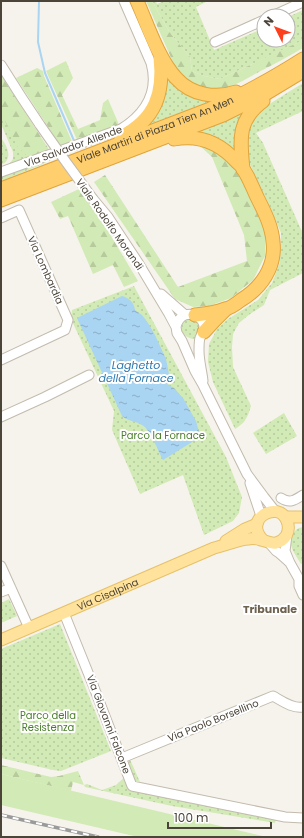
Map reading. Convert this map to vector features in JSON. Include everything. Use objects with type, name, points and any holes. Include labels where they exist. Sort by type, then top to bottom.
[{"type":"highway","points":[[137,1],[160,53],[176,78],[188,87],[209,95],[222,95],[259,85]]},
{"type":"highway","points":[[86,156],[109,142],[134,130],[148,116],[159,95],[162,70],[160,53]]},
{"type":"highway","name":"Viale Martiri di Piazza Tien An Men","points":[[1,189],[234,99],[277,76],[303,59]]},
{"type":"highway","name":"Viale Martiri di Piazza Tien An Men","points":[[1,200],[223,115],[283,84],[303,71]]},
{"type":"highway","points":[[190,315],[209,314],[226,309],[244,299],[261,283],[271,264],[274,253],[272,232],[244,169],[240,140],[244,122],[250,113],[257,105],[283,84]]},
{"type":"highway","points":[[147,145],[188,137],[207,140],[226,150],[244,169]]},
{"type":"highway","points":[[202,335],[226,309]]},
{"type":"main road","name":"Via Cisalpina","points":[[214,548],[259,520],[265,513],[270,512],[284,522],[303,522]]},
{"type":"main road","name":"Via Cisalpina","points":[[284,522],[303,516]]},
{"type":"main road","points":[[259,520],[258,533],[266,541]]},
{"type":"main road","name":"Via Cisalpina","points":[[1,640],[214,548],[248,538],[274,543],[279,542],[284,539],[284,522]]},
{"type":"street","name":"Via Salvador Allende","points":[[1,172],[121,130],[135,119],[142,111],[149,100],[154,80],[154,71],[124,1]]},
{"type":"street","points":[[290,8],[303,2]]},
{"type":"street","points":[[215,42],[256,24]]},
{"type":"street","name":"Viale Rodolfo Morandi","points":[[1,65],[66,162],[139,264],[176,327],[178,337],[182,340],[195,371],[247,474],[284,522]]},
{"type":"street","name":"Via Lombardia","points":[[1,218],[19,210],[68,320],[65,330],[1,360]]},
{"type":"street","name":"Viale Rodolfo Morandi","points":[[151,285],[168,301],[190,315],[202,320],[204,328],[199,351],[203,385]]},
{"type":"street","points":[[176,327],[181,318],[190,315]]},
{"type":"street","points":[[182,340],[192,343],[202,335]]},
{"type":"street","points":[[1,417],[45,398],[89,375]]},
{"type":"street","name":"Viale Rodolfo Morandi","points":[[247,474],[259,520]]},
{"type":"street","points":[[281,498],[286,501],[294,500],[303,495]]},
{"type":"street","points":[[284,522],[286,551],[290,563],[301,581],[299,586],[303,595]]},
{"type":"street","points":[[266,541],[290,563]]},
{"type":"street","points":[[1,566],[29,628]]},
{"type":"street","points":[[1,592],[11,588]]},
{"type":"street","name":"Via Giovanni Falcone","points":[[64,614],[132,786],[303,818]]},
{"type":"street","name":"Via Paolo Borsellino","points":[[122,758],[273,696],[298,708],[303,707]]},
{"type":"green space","points":[[146,1],[152,1],[170,33],[190,57],[192,71],[204,76],[220,79],[286,48],[296,48],[296,43],[303,42],[303,48],[286,58],[243,81],[222,89],[207,88],[193,83],[176,69]]},
{"type":"green space","points":[[152,1],[156,1],[157,4],[164,1],[208,1],[196,7],[214,50],[256,32],[256,48],[286,48],[220,79],[204,76],[192,71],[190,57],[170,33]]},
{"type":"green space","points":[[303,10],[303,42],[296,43],[296,13]]},
{"type":"green space","points":[[66,61],[73,78],[62,95],[78,129],[100,120],[103,103],[108,99],[120,127],[78,142],[46,71]]},
{"type":"green space","points":[[37,68],[43,71],[73,144],[62,148],[16,78]]},
{"type":"green space","points":[[1,75],[50,151],[29,158],[17,146],[1,113]]},
{"type":"green space","points":[[168,78],[208,102],[150,124],[166,79]]},
{"type":"green space","points":[[303,83],[303,111],[256,133],[263,143],[303,234],[303,273],[270,290],[264,305],[239,323],[233,334],[233,367],[251,406],[244,422],[235,429],[213,382],[208,362],[209,344],[217,329],[228,319],[258,300],[272,283],[280,262],[281,233],[249,162],[246,145],[248,128],[263,108]]},
{"type":"green space","points":[[244,112],[238,155],[200,135],[199,132],[201,130]]},
{"type":"green space","points":[[1,113],[29,158],[7,167],[13,159],[13,152],[1,124]]},
{"type":"green space","points":[[1,138],[7,148],[8,156],[5,163],[1,165]]},
{"type":"green space","points":[[207,143],[236,167],[265,231],[265,256],[253,280],[231,298],[209,306],[193,307],[175,299],[94,182],[105,175],[178,287],[247,261],[244,235],[212,157],[201,147]]},
{"type":"green space","points":[[53,156],[54,158],[43,164],[1,181],[1,175]]},
{"type":"green space","points":[[79,189],[105,226],[138,281],[124,287],[113,265],[93,274],[68,216],[60,219],[51,202]]},
{"type":"green space","name":"Parco la Fornace","points":[[134,286],[226,457],[242,497],[239,513],[233,521],[204,535],[183,475],[140,494],[112,430],[114,411],[71,319],[72,310]]},
{"type":"green space","points":[[190,318],[196,321],[200,327],[197,337],[193,339],[184,335],[181,327],[183,321]]},
{"type":"green space","points":[[284,413],[297,436],[266,454],[253,433]]},
{"type":"green space","points":[[303,527],[303,563],[301,564],[292,549],[291,538],[298,528]]},
{"type":"green space","points":[[9,599],[17,616],[1,623],[1,603]]},
{"type":"green space","name":"Parco della Resistenza","points":[[60,624],[111,751],[61,771],[1,758],[1,649]]},
{"type":"green space","points":[[118,749],[128,755],[140,782],[132,784],[277,815],[275,823],[172,806],[85,787],[84,785],[87,784],[102,790],[116,785],[128,774]]},
{"type":"green space","points":[[1,765],[51,777],[78,771],[84,785],[73,782],[71,791],[1,774]]},
{"type":"green space","points":[[1,774],[267,837],[138,837],[1,805]]},
{"type":"water","name":"Laghetto della Fornace","points":[[122,296],[131,301],[135,310],[142,315],[155,335],[166,359],[170,379],[167,384],[174,388],[183,398],[196,421],[199,432],[197,439],[163,460],[148,431],[142,425],[122,416],[77,318]]},
{"type":"waterway","points":[[39,1],[38,42],[45,73],[75,143]]},
{"type":"railway","points":[[1,815],[98,837]]},
{"type":"district","name":"Tribunale","points":[[270,609]]}]
